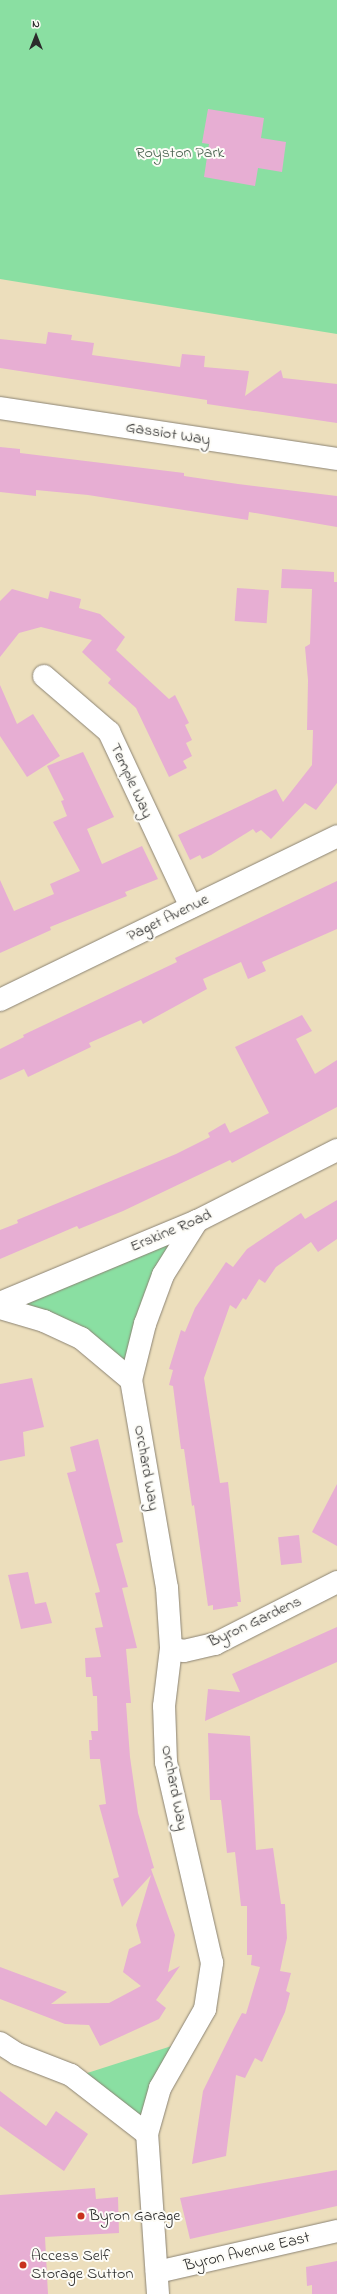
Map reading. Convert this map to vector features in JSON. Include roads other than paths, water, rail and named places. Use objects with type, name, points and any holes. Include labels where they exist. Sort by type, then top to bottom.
[{"type":"street","name":"Gassiot Way","points":[[0,408],[337,459]]},
{"type":"street","name":"Temple Way","points":[[44,676],[109,732],[191,907]]},
{"type":"street","name":"Paget Avenue","points":[[0,1000],[337,836]]},
{"type":"street","name":"Erskine Road","points":[[0,1303],[197,1221],[337,1150]]},
{"type":"street","name":"Orchard Way","points":[[158,2294],[147,2134],[160,2088],[205,2009],[212,1963],[166,1762],[164,1706],[171,1648],[167,1588],[131,1380],[145,1324],[163,1275],[197,1221]]},
{"type":"street","points":[[0,1308],[44,1321],[81,1338],[131,1380]]},
{"type":"street","name":"Byron Gardens","points":[[171,1648],[184,1651],[215,1644],[337,1582]]},
{"type":"street","points":[[0,2043],[16,2054],[71,2075],[147,2134]]},
{"type":"street","name":"Byron Avenue East","points":[[157,2272],[337,2231]]},
{"type":"place","name":"Byron Garage","points":[[81,2216]]},
{"type":"place","name":"Access Self Storage Sutton","points":[[23,2265]]},
{"type":"park label","name":"Royston Park","points":[[180,153]]}]
